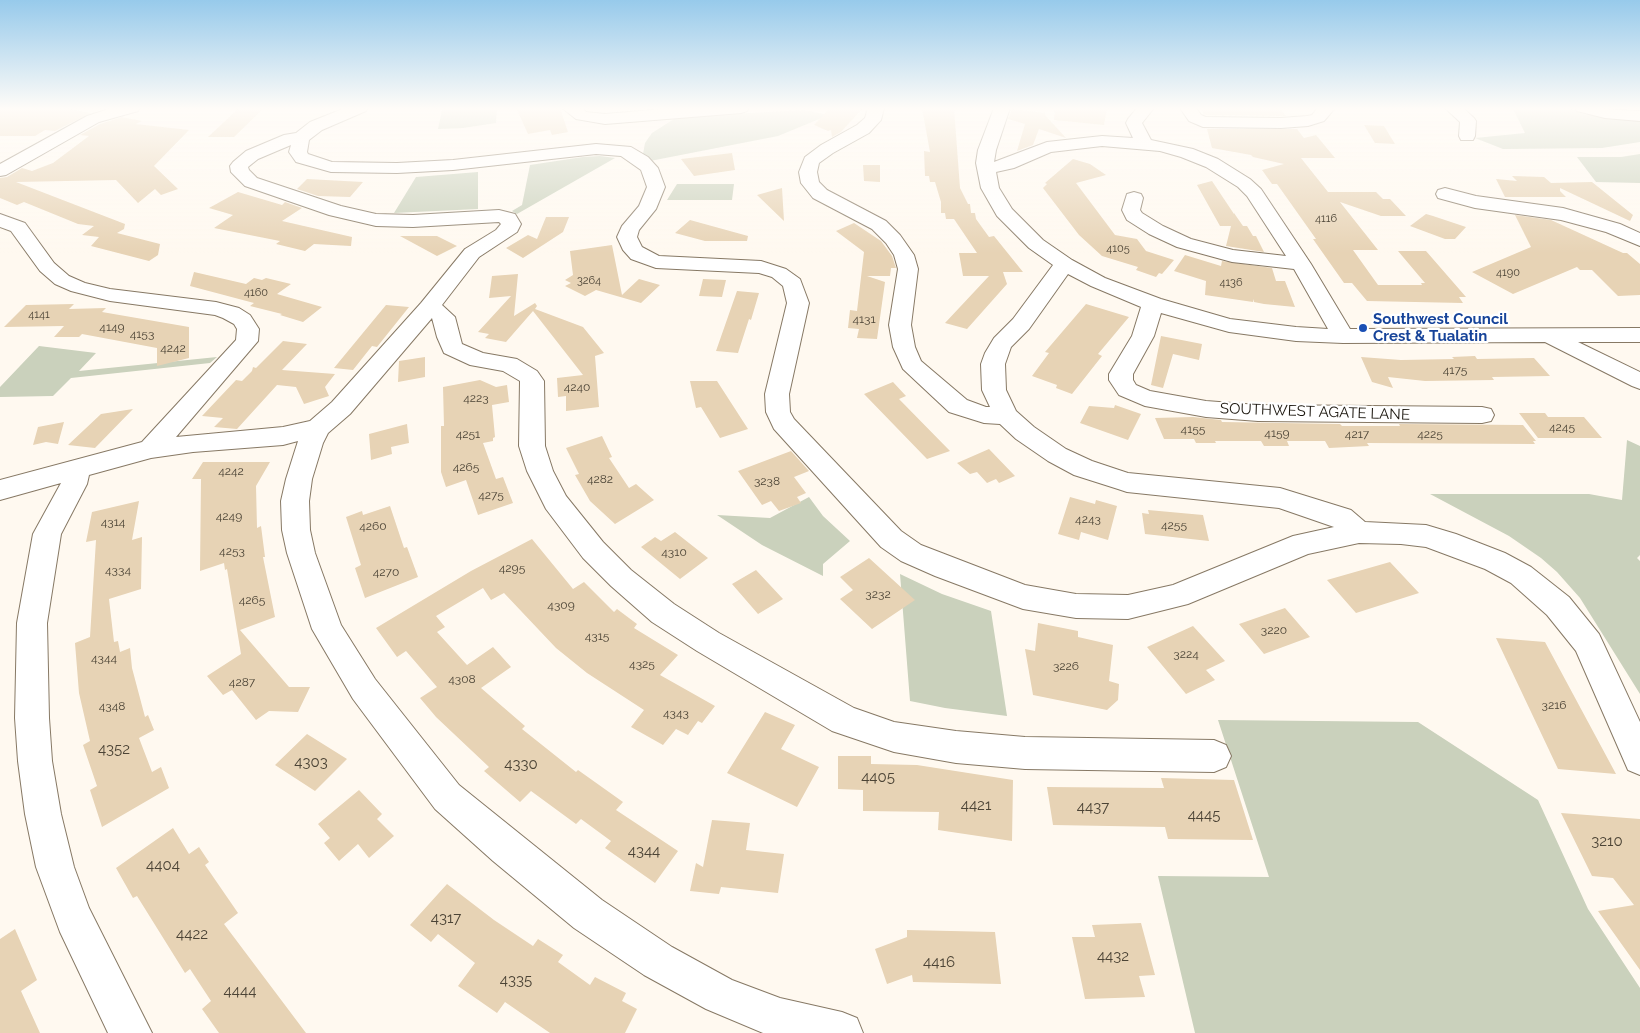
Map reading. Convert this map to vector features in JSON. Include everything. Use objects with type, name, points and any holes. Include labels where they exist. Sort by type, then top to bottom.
[{"type":"street","points":[[0,171],[26,156]]},
{"type":"street","points":[[251,156],[239,166],[242,177],[259,185],[336,211],[376,220],[413,221],[492,216],[508,218],[511,224],[510,228],[472,253],[429,308],[341,408],[318,428],[306,451],[295,501],[301,554],[327,629],[384,716],[447,797],[506,848],[588,914],[658,961],[720,995],[773,1016],[842,1033]]},
{"type":"street","points":[[301,156],[331,167],[361,169],[453,165],[532,156]]},
{"type":"street","points":[[641,156],[642,161],[649,168],[656,188],[647,209],[639,216],[629,230],[627,237],[633,250],[638,255],[656,262],[761,267],[779,273],[793,283],[798,303],[777,394],[778,412],[782,423],[891,539],[911,553],[945,568],[1023,596],[1076,606],[1128,607],[1177,596],[1303,544],[1359,532],[1401,533],[1426,536],[1456,545],[1495,561],[1521,575],[1558,606],[1588,643],[1640,759]]},
{"type":"street","points":[[817,156],[811,161],[808,172],[810,183],[820,194],[878,225],[893,239],[904,256],[908,269],[900,326],[907,356],[917,371],[958,406],[984,415],[1006,416]]},
{"type":"street","points":[[987,156],[986,169],[990,188],[1007,216],[1036,244],[1065,264],[1098,282],[1177,312],[1237,326],[1296,334],[1343,336],[1640,335]]},
{"type":"street","points":[[986,169],[1002,166],[1025,156]]},
{"type":"street","points":[[1197,156],[1244,183],[1254,193],[1301,264],[1343,336]]},
{"type":"street","points":[[1445,194],[1474,202],[1563,214],[1613,228],[1640,240]]},
{"type":"street","points":[[1134,198],[1131,210],[1134,216],[1156,230],[1184,243],[1240,258],[1301,264]]},
{"type":"street","points":[[0,220],[18,227],[47,267],[62,280],[78,287],[110,295],[216,309],[232,313],[242,320],[248,329],[247,341],[151,449]]},
{"type":"street","points":[[1065,264],[1021,324],[1002,343],[996,353],[992,364],[994,390],[1006,416],[1025,433],[1057,455],[1083,468],[1128,482],[1280,498],[1341,517],[1359,532]]},
{"type":"street","name":"SOUTHWEST AGATE LANE","points":[[1153,304],[1143,336],[1124,370],[1121,380],[1127,390],[1150,400],[1258,413],[1482,415]]},
{"type":"street","points":[[429,308],[437,311],[444,317],[452,348],[478,360],[509,364],[529,376],[532,382],[532,446],[540,471],[556,502],[570,521],[593,550],[621,578],[663,613],[708,642],[844,720],[894,737],[956,747],[1025,753],[1214,756]]},
{"type":"street","points":[[1548,336],[1640,381]]},
{"type":"street","points":[[0,490],[151,449],[193,443],[283,436],[318,428]]},
{"type":"street","points":[[78,470],[74,484],[47,534],[32,623],[32,718],[35,761],[43,814],[55,867],[74,918],[131,1033]]},
{"type":"green space","points":[[645,156],[675,156],[650,161]]},
{"type":"green space","points":[[1640,156],[1640,183],[1596,182],[1577,157]]},
{"type":"green space","points":[[583,157],[615,158],[517,214],[512,211],[522,205],[530,165]]},
{"type":"green space","points":[[478,172],[478,209],[394,213],[416,177]]},
{"type":"green space","points":[[677,184],[734,184],[732,200],[667,200]]},
{"type":"green space","points":[[39,346],[96,353],[79,371],[217,357],[210,363],[71,378],[53,396],[0,397],[0,387]]},
{"type":"green space","points":[[1627,440],[1640,446],[1640,555],[1637,558],[1640,561],[1640,694],[1580,598],[1557,572],[1541,558],[1509,536],[1430,494],[1589,494],[1622,500]]},
{"type":"green space","points":[[809,497],[823,516],[850,541],[823,564],[823,576],[762,545],[717,515],[770,518]]},
{"type":"green space","points":[[900,574],[942,594],[991,611],[1007,716],[945,708],[910,701]]},
{"type":"green space","points":[[1218,720],[1418,722],[1538,800],[1588,909],[1640,988],[1640,1033],[1195,1033],[1158,876],[1269,877]]},
{"type":"building","points":[[62,156],[164,156],[154,166],[178,189],[161,195],[155,189],[138,203],[116,180],[16,182],[125,224],[124,229],[117,233],[160,244],[158,255],[149,261],[91,246],[99,237],[82,235],[94,226],[78,224],[24,202],[17,205],[0,198],[0,178],[7,177],[22,168],[32,171],[53,163]]},
{"type":"building","points":[[705,156],[733,156],[735,170],[694,176],[681,159]]},
{"type":"building","points":[[924,156],[958,156],[960,188],[968,204],[970,204],[971,213],[975,213],[976,219],[989,237],[994,236],[1023,272],[1003,272],[1007,284],[967,329],[945,323],[989,276],[963,276],[959,253],[977,253],[954,219],[946,219],[945,213],[941,213],[941,202],[935,182],[930,182],[929,176],[925,176]]},
{"type":"building","points":[[1334,156],[1335,158],[1301,158],[1328,192],[1376,192],[1383,199],[1390,199],[1406,216],[1381,216],[1340,202],[1378,250],[1353,250],[1378,285],[1422,285],[1421,283],[1425,283],[1398,251],[1426,251],[1466,297],[1459,297],[1463,303],[1367,301],[1352,283],[1344,283],[1277,184],[1272,184],[1262,170],[1284,164],[1253,157]]},
{"type":"building","points":[[1073,159],[1090,164],[1106,175],[1076,183],[1115,235],[1137,239],[1146,251],[1174,260],[1162,274],[1159,273],[1156,277],[1136,270],[1138,267],[1102,256],[1079,235],[1043,188],[1047,184],[1045,183]]},
{"type":"building","points":[[863,165],[880,165],[880,182],[864,181]]},
{"type":"building","points":[[1512,176],[1544,177],[1551,183],[1592,182],[1633,215],[1630,221],[1560,188],[1560,191],[1566,197],[1505,197],[1496,179],[1517,181]]},
{"type":"building","points":[[307,179],[363,182],[350,197],[318,196],[297,189]]},
{"type":"building","points":[[1212,181],[1243,226],[1247,226],[1253,236],[1256,236],[1264,252],[1226,246],[1231,226],[1220,226],[1197,185]]},
{"type":"building","points":[[782,188],[784,221],[757,195]]},
{"type":"building","points":[[238,192],[282,205],[285,202],[302,208],[282,221],[352,237],[351,246],[314,244],[305,251],[276,244],[280,241],[214,228],[233,215],[209,208]]},
{"type":"building","points":[[1426,214],[1466,227],[1455,239],[1445,239],[1410,226]]},
{"type":"building","points":[[1515,215],[1551,220],[1623,253],[1627,253],[1640,264],[1640,295],[1618,296],[1592,270],[1580,270],[1577,267],[1513,294],[1472,272],[1531,247]]},
{"type":"building","points":[[546,217],[569,217],[563,232],[523,258],[506,248],[528,235],[537,239]]},
{"type":"building","points":[[690,220],[748,236],[747,241],[705,241],[675,233]]},
{"type":"building","points":[[854,223],[881,241],[892,256],[896,268],[891,268],[890,276],[867,276],[885,282],[877,339],[857,338],[859,329],[848,328],[850,310],[857,311],[864,252],[836,231]]},
{"type":"building","points":[[400,236],[437,236],[457,246],[437,256]]},
{"type":"building","points":[[612,245],[622,295],[639,279],[660,285],[641,303],[596,290],[585,296],[565,286],[571,283],[565,280],[573,275],[570,251]]},
{"type":"building","points":[[1185,255],[1221,266],[1222,261],[1272,268],[1276,281],[1285,281],[1295,307],[1264,304],[1254,302],[1253,299],[1253,302],[1205,295],[1206,281],[1174,271]]},
{"type":"building","points":[[194,272],[246,284],[254,278],[262,280],[266,278],[291,284],[277,294],[322,307],[303,322],[280,315],[282,314],[250,306],[254,303],[190,286]]},
{"type":"building","points":[[518,274],[514,316],[535,303],[537,306],[535,309],[583,327],[604,353],[595,356],[599,407],[566,411],[566,396],[558,397],[557,378],[583,375],[533,311],[506,342],[485,338],[489,334],[478,332],[511,296],[489,298],[492,276]]},
{"type":"building","points":[[703,279],[726,280],[722,297],[699,296]]},
{"type":"building","points":[[737,291],[759,293],[751,320],[749,319],[738,353],[716,351]]},
{"type":"building","points":[[74,304],[69,309],[106,308],[102,312],[189,327],[189,358],[157,366],[157,348],[82,334],[79,337],[54,337],[64,326],[4,327],[26,305]]},
{"type":"building","points":[[1086,304],[1129,317],[1098,354],[1102,356],[1072,394],[1056,388],[1057,385],[1032,376],[1049,353],[1045,352]]},
{"type":"building","points":[[386,305],[409,307],[377,347],[372,346],[353,370],[334,368]]},
{"type":"building","points":[[1161,336],[1202,344],[1199,360],[1173,354],[1163,388],[1151,385]]},
{"type":"building","points":[[283,341],[307,344],[282,370],[335,374],[325,387],[329,396],[304,404],[296,387],[277,385],[237,429],[214,427],[223,418],[202,416],[236,380],[242,381],[252,371],[253,367],[256,368]]},
{"type":"building","points":[[1475,356],[1477,359],[1534,358],[1550,376],[1492,377],[1494,380],[1425,381],[1388,377],[1393,388],[1372,382],[1361,357],[1401,360],[1454,359],[1452,357]]},
{"type":"building","points":[[425,357],[425,377],[398,382],[399,361]]},
{"type":"building","points":[[480,380],[496,387],[507,385],[509,402],[492,405],[495,437],[493,441],[483,443],[496,479],[503,477],[513,503],[478,515],[466,480],[446,487],[441,472],[441,426],[444,426],[443,387]]},
{"type":"building","points":[[690,381],[717,381],[748,429],[720,438],[701,407],[696,408]]},
{"type":"building","points":[[893,382],[906,396],[899,399],[950,451],[927,459],[864,394]]},
{"type":"building","points":[[1115,405],[1141,414],[1128,440],[1080,423],[1089,406],[1114,408]]},
{"type":"building","points":[[133,409],[95,448],[68,445],[101,414]]},
{"type":"building","points":[[1519,413],[1545,413],[1548,417],[1584,417],[1602,438],[1538,438]]},
{"type":"building","points":[[1193,417],[1221,420],[1222,422],[1340,424],[1342,426],[1400,426],[1399,424],[1523,425],[1536,441],[1533,441],[1535,444],[1367,443],[1369,446],[1329,448],[1325,441],[1287,441],[1289,446],[1264,446],[1261,441],[1196,443],[1194,439],[1164,439],[1155,418]]},
{"type":"building","points":[[64,422],[58,444],[46,442],[33,445],[38,427]]},
{"type":"building","points":[[407,424],[409,443],[391,447],[392,454],[371,460],[369,434]]},
{"type":"building","points":[[602,436],[612,457],[609,458],[629,488],[636,484],[654,500],[615,524],[590,501],[575,475],[579,474],[566,448]]},
{"type":"building","points":[[989,449],[1015,476],[999,483],[996,479],[987,483],[977,472],[970,474],[957,463]]},
{"type":"building","points":[[791,451],[809,471],[794,477],[806,493],[797,497],[801,503],[779,511],[771,501],[762,505],[738,471]]},
{"type":"building","points":[[203,462],[270,462],[256,486],[257,528],[261,526],[265,557],[263,557],[275,617],[240,630],[289,687],[310,687],[298,712],[269,711],[256,720],[232,690],[223,695],[207,676],[241,654],[227,569],[225,570],[224,563],[200,571],[201,479],[192,479]]},
{"type":"building","points":[[1070,497],[1095,504],[1096,500],[1117,506],[1108,540],[1081,532],[1079,540],[1058,534]]},
{"type":"building","points":[[139,501],[132,540],[142,537],[141,589],[109,599],[114,642],[118,641],[120,652],[130,648],[132,668],[145,717],[148,715],[154,730],[139,738],[152,772],[161,767],[169,788],[102,827],[90,790],[97,786],[83,745],[90,741],[79,693],[75,643],[90,637],[96,540],[86,542],[92,512]]},
{"type":"building","points":[[390,506],[404,548],[407,547],[418,577],[365,598],[355,568],[361,565],[346,517],[362,511],[363,515]]},
{"type":"building","points":[[1148,510],[1203,515],[1209,541],[1145,534],[1142,513],[1149,514]]},
{"type":"building","points":[[675,532],[708,558],[680,579],[641,547],[655,537],[661,541]]},
{"type":"building","points":[[532,539],[573,589],[584,582],[614,612],[617,609],[637,624],[634,628],[678,655],[660,675],[715,706],[702,723],[698,721],[688,735],[676,729],[663,745],[631,727],[644,710],[587,673],[556,648],[504,593],[491,600],[483,588],[436,616],[445,627],[437,632],[467,665],[493,647],[511,667],[481,688],[525,726],[522,729],[576,772],[578,770],[623,802],[616,810],[678,851],[655,883],[605,848],[611,841],[581,819],[576,824],[531,791],[520,802],[484,771],[489,767],[436,717],[420,698],[437,687],[406,651],[397,657],[376,628],[471,571]]},
{"type":"building","points":[[869,558],[915,600],[872,629],[840,599],[853,590],[840,577]]},
{"type":"building","points":[[1390,562],[1419,593],[1356,613],[1327,580]]},
{"type":"building","points":[[756,570],[783,599],[758,614],[732,584]]},
{"type":"building","points":[[1285,608],[1310,637],[1264,654],[1239,624]]},
{"type":"building","points":[[1038,623],[1078,631],[1078,637],[1113,645],[1109,681],[1119,684],[1118,700],[1107,710],[1033,695],[1025,649],[1035,651]]},
{"type":"building","points":[[1193,626],[1225,661],[1206,670],[1215,680],[1186,694],[1147,647]]},
{"type":"building","points":[[1496,638],[1545,642],[1616,774],[1558,769]]},
{"type":"building","points":[[765,712],[795,725],[781,749],[819,767],[797,807],[727,773]]},
{"type":"building","points":[[307,734],[347,759],[315,791],[275,765]]},
{"type":"building","points":[[838,756],[871,756],[871,764],[917,765],[1013,780],[1012,841],[938,830],[939,812],[863,811],[863,790],[838,789]]},
{"type":"building","points":[[1161,778],[1234,780],[1253,840],[1168,839],[1165,827],[1053,825],[1047,787],[1164,788]]},
{"type":"building","points":[[359,790],[382,814],[377,819],[394,836],[369,858],[358,844],[339,861],[324,843],[330,838],[318,824]]},
{"type":"building","points":[[1561,813],[1640,819],[1640,970],[1598,911],[1634,905],[1613,878],[1592,876]]},
{"type":"building","points":[[712,820],[750,823],[746,850],[784,854],[778,893],[721,887],[719,894],[690,891],[696,863],[703,867]]},
{"type":"building","points":[[173,828],[189,854],[199,847],[209,862],[205,865],[238,913],[224,924],[306,1033],[219,1033],[202,1009],[211,1001],[190,969],[185,973],[137,896],[133,898],[116,868]]},
{"type":"building","points":[[447,884],[494,920],[533,946],[538,939],[563,955],[558,962],[590,985],[595,977],[626,993],[622,1001],[637,1009],[625,1033],[550,1033],[505,1002],[497,1013],[458,986],[475,963],[438,934],[431,942],[410,925]]},
{"type":"building","points":[[1141,923],[1155,975],[1139,976],[1145,997],[1085,999],[1072,937],[1095,937],[1092,925]]},
{"type":"building","points":[[15,929],[37,980],[21,991],[40,1033],[0,1033],[0,939]]},
{"type":"building","points":[[907,930],[995,932],[1001,984],[913,982],[912,975],[887,984],[875,949],[907,937]]},
{"type":"place","name":"Southwest Council Crest & Tualatin","points":[[1363,328]]}]
